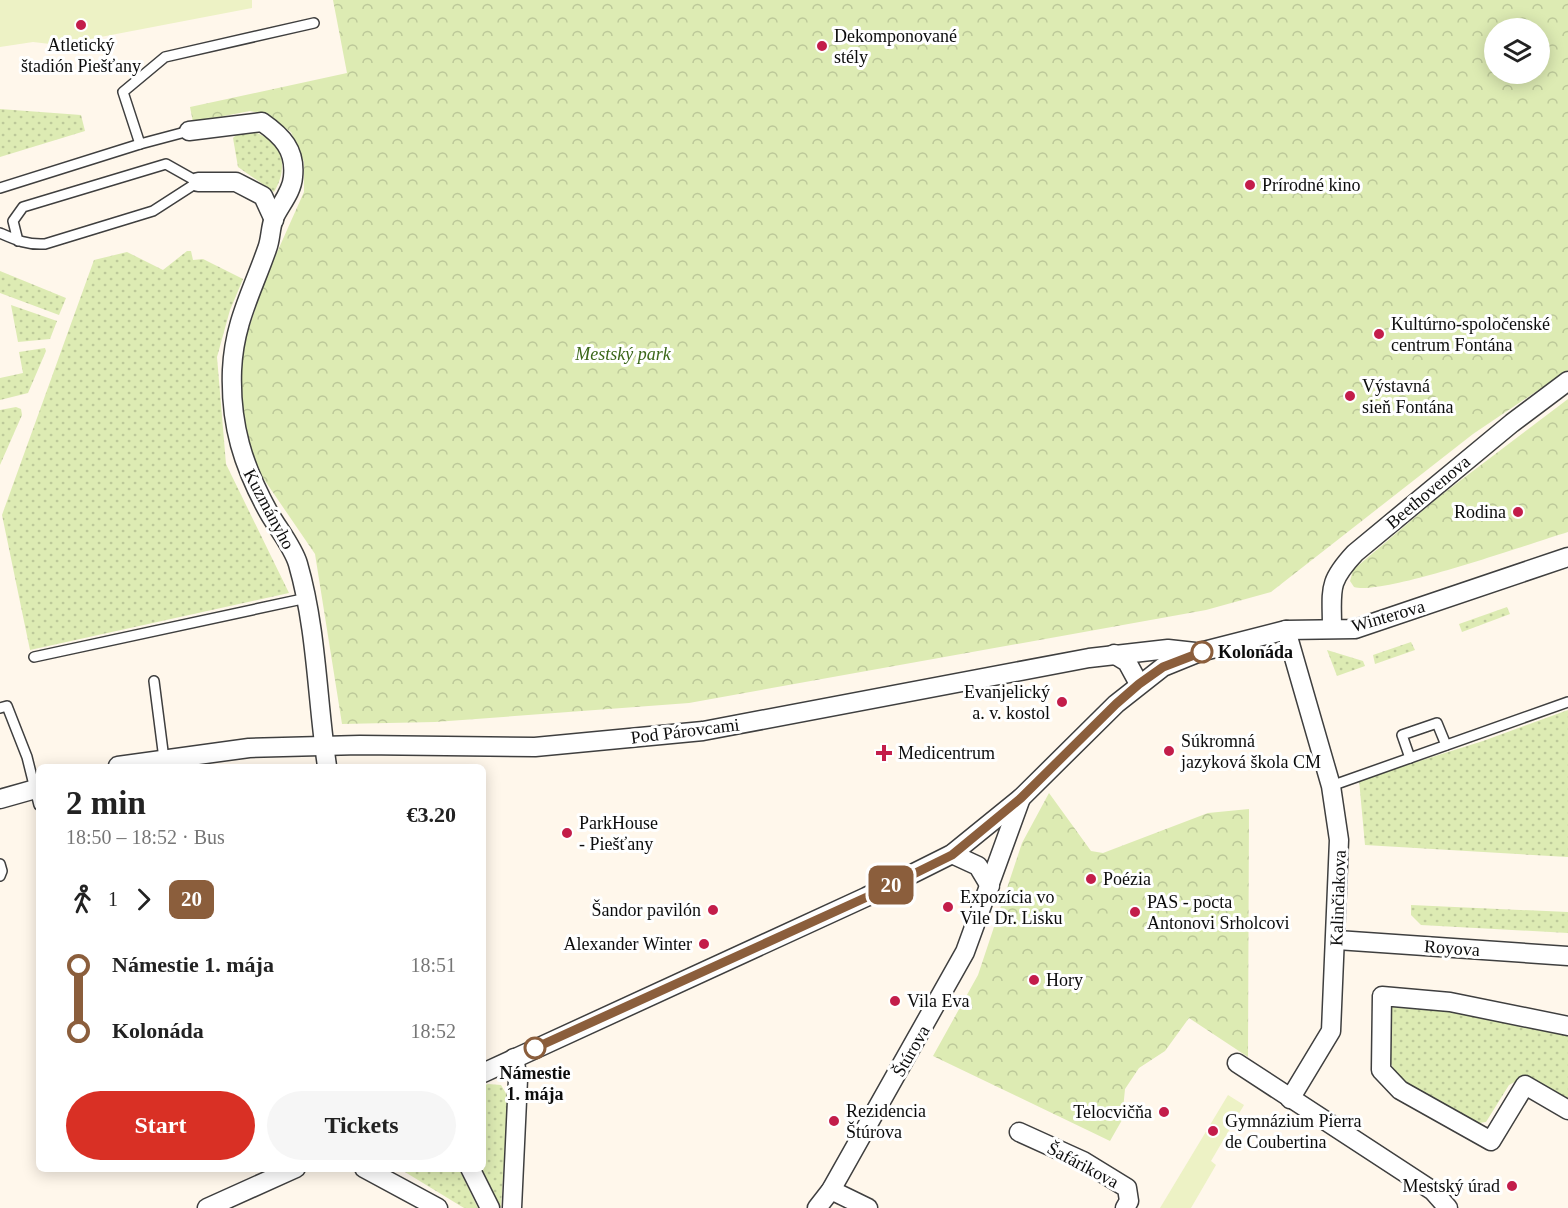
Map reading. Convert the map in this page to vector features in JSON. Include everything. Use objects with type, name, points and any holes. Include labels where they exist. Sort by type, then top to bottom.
[{"type":"street","name":"Kuzmányho","points":[[189,131],[262,122],[283,137],[292,158],[293,178],[274,220],[268,248],[245,300],[238,323],[232,372],[238,440],[249,476],[297,561],[307,598],[327,764]]},
{"type":"street","points":[[198,182],[236,182],[263,196],[274,220]]},
{"type":"street","name":"Beethovenova","points":[[1332,628],[1332,584],[1337,572],[1355,553],[1503,430],[1568,381]]},
{"type":"street","name":"Winterova","points":[[486,1071],[867,897],[952,855],[1021,798],[1116,704],[1163,667],[1200,652],[1286,630],[1355,629],[1568,557]]},
{"type":"street","name":"Kalinčiakova","points":[[1286,630],[1331,786],[1339,840],[1337,940],[1331,1031],[1290,1099]]},
{"type":"street","name":"Pod Párovcami","points":[[136,764],[249,748],[535,747],[703,731],[1113,654],[1168,649],[1200,652]]},
{"type":"street","points":[[1113,654],[1127,663],[1139,684]]},
{"type":"street","points":[[0,799],[36,794]]},
{"type":"street","name":"Štúrova","points":[[817,1208],[831,1190],[965,952],[1021,798]]},
{"type":"street","points":[[952,855],[978,866],[990,886]]},
{"type":"street","name":"Royova","points":[[1337,940],[1568,956]]},
{"type":"street","points":[[1568,1026],[1450,1002],[1382,996],[1381,1070],[1400,1090],[1491,1142],[1525,1085],[1568,1110]]},
{"type":"street","points":[[512,1208],[518,1079],[514,1058]]},
{"type":"street","points":[[1237,1063],[1432,1191],[1448,1208]]},
{"type":"street","name":"Šafárikova","points":[[1019,1132],[1083,1161],[1127,1188],[1129,1201],[1125,1208]]},
{"type":"street","points":[[218,1207],[288,1172]]},
{"type":"street","points":[[371,1172],[438,1208]]},
{"type":"street","points":[[473,1172],[490,1208]]},
{"type":"street","points":[[831,1190],[868,1208]]},
{"type":"lane","points":[[140,144],[123,92],[165,57],[314,23]]},
{"type":"lane","points":[[0,188],[189,131]]},
{"type":"lane","points":[[0,232],[18,241],[30,245],[45,244],[153,211],[198,182],[166,164],[23,207],[13,221],[18,241]]},
{"type":"lane","points":[[34,657],[307,598]]},
{"type":"lane","points":[[154,681],[164,759]]},
{"type":"lane","points":[[1331,786],[1568,702]]},
{"type":"lane","points":[[0,708],[7,705],[36,788]]},
{"type":"lane","points":[[1410,758],[1402,735],[1437,723],[1446,745]]},
{"type":"lane","points":[[0,864],[2,871],[0,876]]},
{"type":"green space","name":"Atletický štadión Piešťany","points":[[0,0],[252,0],[252,8],[59,45],[33,42],[0,47]]},
{"type":"green space","name":"Mestský park","points":[[333,0],[1568,0],[1568,370],[1473,434],[1271,592],[1206,610],[689,703],[435,722],[342,724],[315,554],[244,450],[236,367],[266,277],[304,192],[304,162],[291,132],[265,114],[250,111],[193,122],[190,107],[347,73]]},
{"type":"green space","points":[[0,109],[81,115],[85,131],[0,157]]},
{"type":"green space","points":[[241,130],[264,136],[278,150],[282,169],[274,192],[238,167],[233,138]]},
{"type":"green space","points":[[187,251],[191,251],[193,260],[203,259],[243,279],[230,310],[217,357],[226,464],[289,593],[30,650],[2,515],[94,260],[127,252],[163,270]]},
{"type":"green space","points":[[0,271],[66,298],[59,315],[0,293]]},
{"type":"green space","points":[[11,305],[57,321],[50,339],[18,342]]},
{"type":"green space","points":[[45,348],[46,351],[28,393],[0,400],[0,378],[23,373],[19,352]]},
{"type":"green space","points":[[1568,399],[1568,532],[1492,557],[1394,584],[1370,588],[1354,587],[1350,581],[1353,570],[1440,496]]},
{"type":"green space","points":[[16,407],[21,409],[22,415],[0,465],[0,410]]},
{"type":"green space","points":[[1507,607],[1510,614],[1462,632],[1459,624]]},
{"type":"green space","points":[[1411,642],[1415,650],[1375,664],[1373,655]]},
{"type":"green space","points":[[1327,650],[1363,661],[1365,666],[1337,676]]},
{"type":"green space","points":[[1568,710],[1568,857],[1365,845],[1359,780],[1483,741]]},
{"type":"green space","points":[[1049,793],[1091,851],[1103,853],[1208,813],[1249,809],[1248,1057],[1189,1018],[1165,1051],[1139,1068],[1125,1089],[1122,1120],[1110,1141],[933,1056],[978,975],[1022,843]]},
{"type":"green space","points":[[1411,905],[1568,912],[1568,933],[1421,925],[1411,915]]},
{"type":"green space","points":[[1387,1001],[1444,1006],[1568,1033],[1568,1098],[1526,1076],[1509,1085],[1486,1122],[1471,1124],[1402,1085],[1384,1050]]},
{"type":"green space","points":[[486,1085],[501,1085],[508,1097],[501,1208],[483,1172],[486,1172]]},
{"type":"green space","points":[[1228,1095],[1244,1105],[1211,1161],[1216,1165],[1191,1208],[1160,1208]]},
{"type":"green space","points":[[405,1172],[460,1172],[478,1208],[464,1208]]},
{"type":"bus line","name":"20","points":[[535,1048],[867,897],[952,855],[1021,798],[1139,684],[1163,667],[1202,652]]},
{"type":"place","name":"Atletický štadión Piešťany","points":[[81,25]]},
{"type":"place","name":"Dekomponované stély","points":[[822,46]]},
{"type":"place","name":"Prírodné kino","points":[[1250,185]]},
{"type":"place","name":"Kultúrno-spoločenské centrum Fontána","points":[[1379,334]]},
{"type":"place","name":"Výstavná sieň Fontána","points":[[1350,396]]},
{"type":"place","name":"Rodina","points":[[1518,512]]},
{"type":"place","name":"Kolonáda","points":[[1202,652]]},
{"type":"place","name":"Evanjelický a. v. kostol","points":[[1062,702]]},
{"type":"place","name":"Súkromná jazyková škola CM","points":[[1169,751]]},
{"type":"place","name":"Medicentrum","points":[[884,753]]},
{"type":"place","name":"ParkHouse - Piešťany","points":[[567,833]]},
{"type":"place","name":"Poézia","points":[[1091,879]]},
{"type":"place","name":"Expozícia vo Vile Dr. Lisku","points":[[948,907]]},
{"type":"place","name":"Šandor pavilón","points":[[713,910]]},
{"type":"place","name":"PAS - pocta Antonovi Srholcovi","points":[[1135,912]]},
{"type":"place","name":"Alexander Winter","points":[[704,944]]},
{"type":"place","name":"Hory","points":[[1034,980]]},
{"type":"place","name":"Vila Eva","points":[[895,1001]]},
{"type":"place","name":"Námestie 1. mája","points":[[535,1048]]},
{"type":"place","name":"Telocvičňa","points":[[1164,1112]]},
{"type":"place","name":"Rezidencia Štúrova","points":[[834,1121]]},
{"type":"place","name":"Gymnázium Pierra de Coubertina","points":[[1213,1131]]},
{"type":"place","name":"Mestský úrad","points":[[1512,1186]]}]
